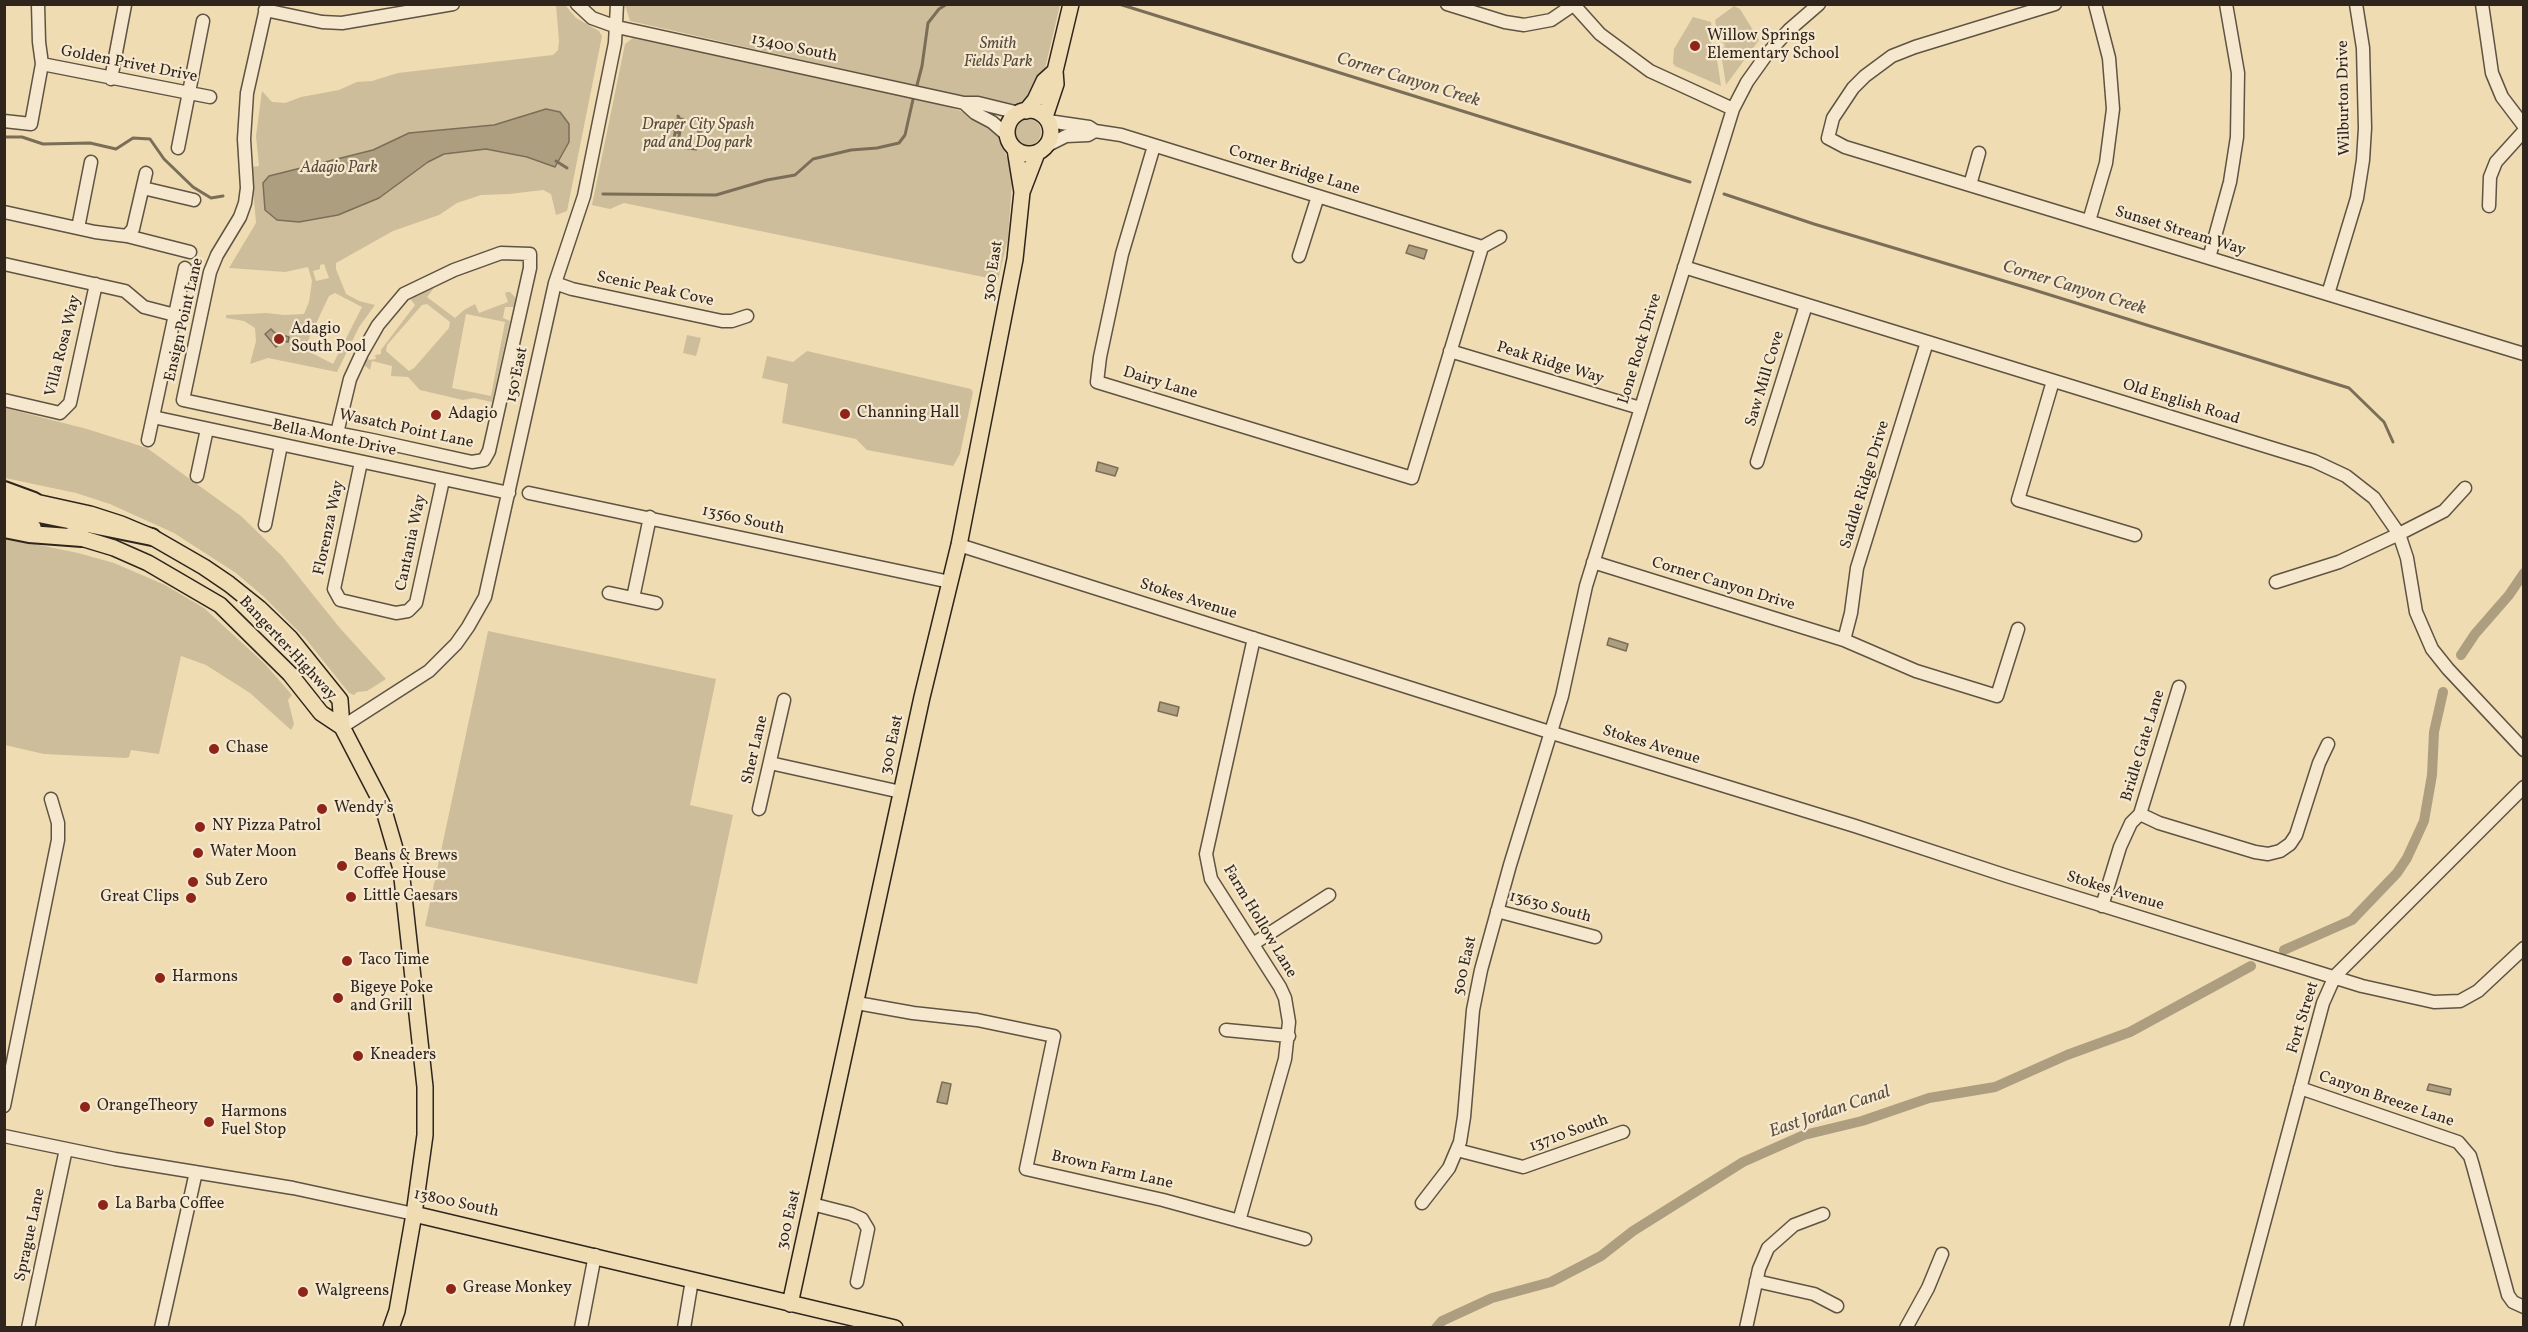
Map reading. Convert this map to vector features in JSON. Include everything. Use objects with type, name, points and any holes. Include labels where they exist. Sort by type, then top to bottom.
[{"type":"highway","points":[[4,490],[34,501]]},
{"type":"highway","points":[[4,507],[152,537]]},
{"type":"highway","points":[[4,529],[29,534],[82,538]]},
{"type":"main road","points":[[1054,70],[1044,81],[1035,100],[1010,122],[1011,142],[1025,154],[1042,149],[1051,134],[1046,119],[1056,84],[1054,70],[1071,4]]},
{"type":"main road","points":[[1022,112],[1036,112],[1046,119]]},
{"type":"main road","name":"300 East","points":[[790,1304],[901,792],[959,544],[1015,259],[1022,192],[1011,142]]},
{"type":"main road","name":"300 East","points":[[1022,192],[1042,149]]},
{"type":"main road","name":"Bangerter Highway","points":[[4,495],[102,517],[152,537],[229,584],[282,631],[340,700],[342,727],[382,804],[400,868],[425,1087],[425,1135],[414,1214],[391,1328]]},
{"type":"main road","name":"Bangerter Highway","points":[[4,521],[82,538],[148,562],[220,605],[290,674],[321,714],[342,727]]},
{"type":"main road","name":"13800 South","points":[[414,1214],[595,1255],[895,1328]]},
{"type":"street","points":[[4,121],[31,124],[42,64],[38,4]]},
{"type":"street","points":[[266,7],[322,22],[342,23],[453,4]]},
{"type":"street","name":"13400 South","points":[[577,4],[592,18],[617,27],[964,104],[978,103],[995,109],[1022,112]]},
{"type":"street","name":"150 East","points":[[342,727],[429,671],[445,657],[468,627],[482,603],[489,584],[555,283],[584,196],[617,27],[616,4]]},
{"type":"street","points":[[1448,4],[1505,22],[1524,25],[1551,20],[1573,5],[1600,34],[1632,59],[1650,70],[1733,109]]},
{"type":"street","name":"Lone Rock Drive","points":[[1550,732],[1562,696],[1579,608],[1733,109],[1747,82],[1767,54],[1789,30],[1819,4]]},
{"type":"street","name":"Sunset Stream Way","points":[[2055,4],[1892,56],[1865,75],[1853,88],[1833,118],[1828,138],[1845,147],[2523,354]]},
{"type":"street","points":[[2089,221],[2106,163],[2113,110],[2109,58],[2095,4]]},
{"type":"street","points":[[2209,258],[2230,182],[2237,137],[2238,73],[2226,4]]},
{"type":"street","name":"Wilburton Drive","points":[[2328,294],[2357,198],[2362,160],[2365,128],[2363,58],[2356,4]]},
{"type":"street","points":[[2482,4],[2492,73],[2502,97],[2523,126]]},
{"type":"street","points":[[111,79],[125,5]]},
{"type":"street","name":"Ensign Point Lane","points":[[183,400],[210,272],[217,255],[240,217],[245,203],[247,188],[244,139],[247,93],[266,7]]},
{"type":"street","points":[[178,148],[203,21]]},
{"type":"street","name":"Golden Privet Drive","points":[[42,64],[210,97]]},
{"type":"street","name":"13400 South","points":[[964,104],[992,122],[1011,142]]},
{"type":"street","name":"Corner Bridge Lane","points":[[1046,119],[1121,135],[1482,247]]},
{"type":"street","name":"Corner Bridge Lane","points":[[1042,149],[1066,135],[1088,135],[1095,131]]},
{"type":"street","points":[[2489,206],[2490,177],[2496,162],[2523,131]]},
{"type":"street","name":"Dairy Lane","points":[[1154,146],[1122,254],[1100,357],[1097,382],[1412,478],[1450,351]]},
{"type":"street","points":[[1970,185],[1979,153]]},
{"type":"street","points":[[78,228],[91,162]]},
{"type":"street","points":[[127,236],[133,229],[147,173]]},
{"type":"street","points":[[143,188],[194,200]]},
{"type":"street","points":[[1299,256],[1318,196]]},
{"type":"street","points":[[4,212],[127,236],[190,252]]},
{"type":"street","points":[[1450,351],[1482,247],[1500,237]]},
{"type":"street","name":"Wasatch Point Lane","points":[[183,400],[472,462],[484,460],[489,451],[530,268],[531,254],[501,253],[446,274],[404,294],[375,330],[362,353],[350,379],[338,433]]},
{"type":"street","points":[[4,264],[125,291],[144,307],[175,315]]},
{"type":"street","name":"Old English Road","points":[[1684,267],[2336,470],[2356,482],[2374,498],[2399,534],[2408,558],[2416,612],[2432,649],[2523,750]]},
{"type":"street","points":[[148,440],[185,268]]},
{"type":"street","name":"Scenic Peak Cove","points":[[555,283],[572,289],[722,321],[732,321],[747,316]]},
{"type":"street","name":"Villa Rosa Way","points":[[4,400],[60,413],[70,404],[96,284]]},
{"type":"street","name":"Saw Mill Cove","points":[[1757,462],[1806,305]]},
{"type":"street","name":"Saddle Ridge Drive","points":[[1844,640],[1851,613],[1857,568],[1927,342]]},
{"type":"street","name":"Peak Ridge Way","points":[[1450,351],[1641,408]]},
{"type":"street","points":[[2054,381],[2018,500],[2135,536]]},
{"type":"street","name":"Bella Monte Drive","points":[[153,417],[509,493]]},
{"type":"street","points":[[197,476],[207,429]]},
{"type":"street","points":[[265,525],[281,445]]},
{"type":"street","name":"Florenza Way","points":[[340,600],[334,589],[361,462]]},
{"type":"street","name":"Cantania Way","points":[[340,600],[396,614],[408,611],[416,603],[443,480]]},
{"type":"street","points":[[2276,582],[2350,557],[2399,534],[2444,511],[2465,488]]},
{"type":"street","name":"13560 South","points":[[529,493],[950,582]]},
{"type":"street","points":[[633,598],[650,517]]},
{"type":"street","name":"Stokes Avenue","points":[[959,544],[2102,906],[2362,986],[2434,1002],[2454,1002],[2473,995],[2523,948]]},
{"type":"street","name":"Corner Canyon Drive","points":[[1593,562],[1844,640],[1916,671],[1997,696],[2018,629]]},
{"type":"street","points":[[609,593],[656,603]]},
{"type":"street","name":"Farm Hollow Lane","points":[[1239,1221],[1285,1059],[1289,1036],[1285,998],[1275,977],[1211,879],[1206,854],[1254,638]]},
{"type":"street","name":"Bridle Gate Lane","points":[[2102,906],[2120,847],[2131,823],[2140,814],[2180,687]]},
{"type":"street","name":"Sher Lane","points":[[759,808],[784,700]]},
{"type":"street","name":"500 East","points":[[1422,1203],[1444,1177],[1457,1150],[1463,1125],[1473,1010],[1481,970],[1550,732]]},
{"type":"street","points":[[2140,814],[2159,823],[2255,852],[2268,854],[2280,851],[2290,844],[2298,830],[2319,763],[2328,744]]},
{"type":"street","points":[[770,763],[901,792]]},
{"type":"street","name":"Fort Street","points":[[2236,1328],[2323,1003],[2335,976],[2523,787]]},
{"type":"street","points":[[4,1106],[58,840],[58,823],[51,800]]},
{"type":"street","points":[[1254,944],[1329,895]]},
{"type":"street","name":"13630 South","points":[[1497,911],[1595,937]]},
{"type":"street","name":"Brown Farm Lane","points":[[857,1003],[913,1013],[977,1020],[1054,1036],[1026,1168],[1122,1190],[1305,1239]]},
{"type":"street","points":[[1226,1030],[1289,1036]]},
{"type":"street","name":"Canyon Breeze Lane","points":[[2300,1088],[2458,1142],[2470,1156],[2508,1295],[2513,1302],[2523,1308]]},
{"type":"street","name":"13710 South","points":[[1457,1150],[1523,1167],[1623,1132]]},
{"type":"street","name":"13800 South","points":[[4,1136],[66,1149],[293,1188],[414,1214]]},
{"type":"street","name":"Sprague Lane","points":[[28,1328],[66,1149]]},
{"type":"street","points":[[161,1328],[196,1172]]},
{"type":"street","points":[[812,1204],[862,1219],[868,1229],[857,1282]]},
{"type":"street","points":[[1746,1328],[1763,1258],[1775,1239],[1794,1225],[1823,1214]]},
{"type":"street","points":[[1906,1328],[1928,1288],[1942,1254]]},
{"type":"street","points":[[581,1328],[595,1255]]},
{"type":"street","points":[[684,1328],[692,1280]]},
{"type":"street","points":[[1756,1281],[1814,1294],[1837,1306]]},
{"type":"green space","name":"Adagio Park","points":[[556,5],[565,5],[576,18],[599,31],[602,36],[567,211],[556,215],[551,194],[543,190],[481,195],[457,203],[439,215],[393,231],[336,263],[336,269],[346,294],[359,301],[375,305],[359,327],[337,372],[268,358],[250,364],[256,341],[255,328],[244,321],[226,318],[226,315],[304,314],[309,302],[312,281],[308,267],[285,272],[229,268],[256,223],[251,167],[259,166],[256,136],[262,91],[272,102],[285,103],[301,97],[339,90],[357,82],[372,81],[398,73],[553,55],[558,50]],"holes":[[[324,264],[329,278],[316,281],[313,271],[320,269],[320,265]],[[335,293],[362,307],[333,364],[304,349],[329,296]]]},
{"type":"green space","name":"Smith Fields Park","points":[[625,5],[1060,5],[1044,73],[1025,103],[1012,107],[630,21]]},
{"type":"green space","points":[[1734,6],[1740,9],[1759,40],[1726,85],[1721,53],[1725,45],[1718,39],[1715,20]]},
{"type":"green space","points":[[1693,17],[1711,22],[1713,39],[1710,47],[1716,53],[1721,86],[1675,66],[1673,63],[1674,49]]},
{"type":"green space","name":"Draper City Spash pad and Dog park","points":[[633,38],[875,89],[952,108],[974,116],[996,133],[1013,170],[1008,238],[998,280],[624,203],[610,209],[592,205],[625,44]]},
{"type":"green space","points":[[1028,119],[1037,123],[1041,132],[1037,141],[1028,145],[1019,141],[1015,132],[1019,123]]},
{"type":"green space","points":[[434,288],[427,297],[455,318],[475,304],[479,313],[508,302],[505,293],[507,292],[515,297],[515,307],[505,307],[503,318],[510,321],[492,402],[474,398],[463,400],[420,390],[408,377],[391,376],[392,366],[372,361],[370,370],[364,365],[366,354],[369,360],[376,359],[375,355],[381,354],[381,350],[415,305],[409,297]],"holes":[[[427,304],[450,322],[449,328],[409,371],[386,351],[387,345],[422,305]],[[466,314],[505,322],[491,396],[452,388]]]},
{"type":"green space","points":[[687,335],[701,338],[696,356],[683,353]]},
{"type":"green space","points":[[807,351],[971,389],[973,392],[960,454],[953,466],[867,450],[856,439],[782,423],[788,384],[762,378],[767,356],[793,362]]},
{"type":"green space","points":[[5,408],[87,429],[147,448],[241,516],[282,556],[339,627],[386,679],[367,691],[357,692],[354,695],[349,693],[305,638],[263,596],[236,573],[174,533],[110,504],[76,493],[5,478]]},
{"type":"green space","points":[[5,538],[114,563],[165,585],[204,608],[265,664],[292,695],[288,700],[294,724],[291,730],[250,693],[206,665],[181,656],[159,754],[131,750],[129,757],[126,758],[44,754],[5,745]]},
{"type":"green space","points":[[488,631],[716,679],[690,805],[733,815],[697,984],[425,926]]},
{"type":"shaded area","points":[[546,109],[560,112],[569,124],[569,142],[555,167],[527,157],[486,149],[444,154],[428,162],[379,198],[338,215],[299,222],[277,220],[265,210],[263,183],[269,176],[373,150],[409,133],[494,125]]},
{"type":"shaded area","points":[[1409,245],[1427,250],[1424,259],[1406,253]]},
{"type":"shaded area","name":"Adagio South Pool","points":[[271,329],[275,333],[289,337],[288,342],[283,341],[276,347],[265,334]]},
{"type":"shaded area","points":[[1098,462],[1118,468],[1115,476],[1096,471]]},
{"type":"shaded area","points":[[1609,638],[1628,644],[1626,651],[1607,645]]},
{"type":"shaded area","points":[[1160,702],[1179,707],[1177,716],[1158,711]]},
{"type":"shaded area","points":[[942,1082],[951,1084],[947,1104],[937,1102]]},
{"type":"shaded area","points":[[2429,1084],[2451,1089],[2450,1095],[2427,1090]]},
{"type":"waterway","name":"Corner Canyon Creek","points":[[916,89],[928,23],[939,9],[947,4]]},
{"type":"waterway","name":"Corner Canyon Creek","points":[[1119,4],[1690,182]]},
{"type":"waterway","name":"Corner Canyon Creek","points":[[603,194],[716,195],[767,180],[795,175],[813,159],[851,150],[899,143],[905,135],[914,95]]},
{"type":"waterway","points":[[678,116],[682,124],[680,131],[675,133],[674,139],[679,147],[696,149]]},
{"type":"waterway","points":[[676,132],[673,128],[679,117]]},
{"type":"waterway","points":[[682,119],[687,122],[694,119],[704,122],[699,136],[700,145]]},
{"type":"waterway","points":[[698,134],[701,122]]},
{"type":"waterway","points":[[678,142],[680,131]]},
{"type":"waterway","name":"Corner Canyon Creek","points":[[4,137],[22,137],[43,144],[90,143],[116,149],[133,138],[150,139],[164,159],[193,187],[211,198],[223,196]]},
{"type":"waterway","points":[[678,143],[684,144],[687,148]]},
{"type":"waterway","name":"Corner Canyon Creek","points":[[556,161],[567,168]]},
{"type":"waterway","name":"Corner Canyon Creek","points":[[1724,194],[1814,224],[2349,388],[2384,422],[2393,442]]},
{"type":"waterway","name":"East Jordan Canal","points":[[2461,655],[2524,573]]},
{"type":"waterway","name":"East Jordan Canal","points":[[2284,950],[2352,920],[2397,873],[2407,858],[2424,821],[2432,775],[2434,732],[2443,692]]},
{"type":"waterway","name":"East Jordan Canal","points":[[1436,1328],[1442,1321],[1492,1298],[1551,1282],[1601,1256],[1633,1231],[1743,1162],[1804,1135],[1862,1121],[1929,1098],[1995,1087],[2067,1055],[2130,1032],[2251,966]]},
{"type":"place","name":"Willow Springs Elementary School","points":[[1695,46]]},
{"type":"place","name":"Adagio South Pool","points":[[279,339]]},
{"type":"place","name":"Channing Hall","points":[[845,414]]},
{"type":"place","name":"Adagio","points":[[436,415]]},
{"type":"place","name":"Chase","points":[[214,749]]},
{"type":"place","name":"Wendy's","points":[[322,809]]},
{"type":"place","name":"NY Pizza Patrol","points":[[200,827]]},
{"type":"place","name":"Water Moon","points":[[198,853]]},
{"type":"place","name":"Beans & Brews Coffee House","points":[[342,866]]},
{"type":"place","name":"Sub Zero","points":[[193,882]]},
{"type":"place","name":"Little Caesars","points":[[351,897]]},
{"type":"place","name":"Great Clips","points":[[191,898]]},
{"type":"place","name":"Taco Time","points":[[347,961]]},
{"type":"place","name":"Harmons","points":[[160,978]]},
{"type":"place","name":"Bigeye Poke and Grill","points":[[338,998]]},
{"type":"place","name":"Kneaders","points":[[358,1056]]},
{"type":"place","name":"OrangeTheory","points":[[85,1107]]},
{"type":"place","name":"Harmons Fuel Stop","points":[[209,1122]]},
{"type":"place","name":"La Barba Coffee","points":[[103,1205]]},
{"type":"place","name":"Grease Monkey","points":[[451,1289]]},
{"type":"place","name":"Walgreens","points":[[303,1292]]}]
